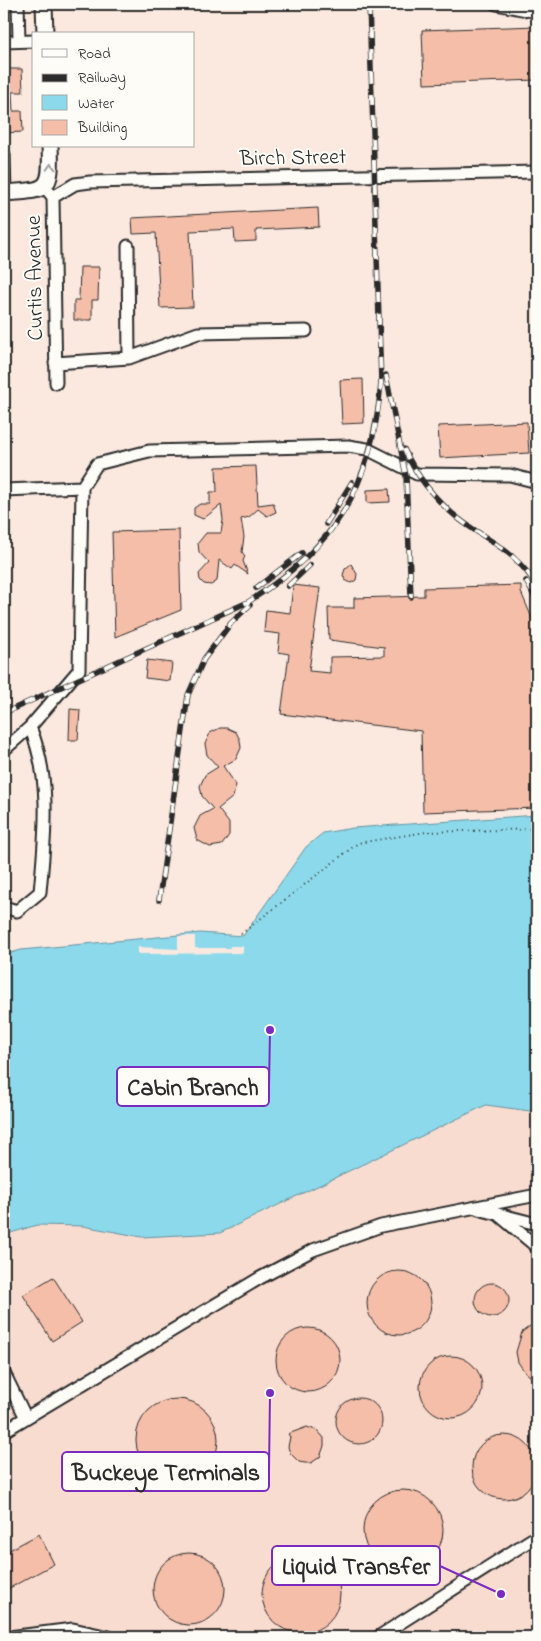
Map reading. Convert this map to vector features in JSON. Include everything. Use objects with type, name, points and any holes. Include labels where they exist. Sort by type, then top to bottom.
[{"type":"main road","points":[[44,4],[45,32]]},
{"type":"main road","name":"Curtis Avenue","points":[[49,192],[51,176],[50,148]]},
{"type":"main road","name":"Birch Street","points":[[4,193],[49,192]]},
{"type":"street","points":[[18,4],[19,41]]},
{"type":"street","points":[[496,4],[537,12]]},
{"type":"street","points":[[4,42],[32,41]]},
{"type":"street","points":[[4,155],[4,193]]},
{"type":"street","name":"Birch Street","points":[[49,192],[75,184],[90,182],[537,172]]},
{"type":"street","name":"Curtis Avenue","points":[[49,192],[56,383]]},
{"type":"street","points":[[128,246],[129,358]]},
{"type":"street","points":[[55,363],[129,358],[198,333],[306,331]]},
{"type":"street","points":[[4,750],[30,727],[80,670],[82,487],[97,464],[149,451],[348,446],[367,449],[417,474],[510,475],[537,482]]},
{"type":"street","points":[[4,490],[82,487]]},
{"type":"street","points":[[4,907],[17,911],[40,892],[45,836],[46,784],[30,727]]},
{"type":"street","points":[[4,1431],[251,1283],[313,1250],[381,1226],[537,1195]]},
{"type":"street","points":[[474,1208],[537,1224]]},
{"type":"street","points":[[497,1214],[537,1246]]},
{"type":"street","points":[[4,1373],[26,1418]]},
{"type":"street","points":[[378,1637],[533,1541],[537,1536]]},
{"type":"street","points":[[9,1637],[73,1629],[109,1637]]},
{"type":"path","points":[[241,934],[358,843],[426,832],[537,829]]},
{"type":"shaded area","points":[[486,1105],[537,1112],[537,1637],[4,1637],[4,1235],[37,1225],[83,1226],[142,1237]]},
{"type":"water","points":[[537,815],[537,1112],[486,1105],[220,1233],[142,1237],[83,1226],[37,1225],[4,1235],[4,955],[21,950],[200,933],[243,936],[306,847],[323,833],[353,828]]},
{"type":"pier","points":[[178,936],[195,936],[195,948],[243,946],[243,953],[138,954],[138,947],[178,949]]},
{"type":"building","points":[[537,26],[537,80],[424,84],[422,30]]},
{"type":"building","points":[[4,69],[22,69],[23,92],[12,92],[13,111],[22,111],[23,132],[4,133]]},
{"type":"building","points":[[318,208],[319,227],[256,230],[256,241],[235,242],[234,229],[190,231],[193,307],[160,308],[156,233],[133,234],[132,218]]},
{"type":"building","points":[[80,267],[99,267],[98,300],[92,300],[92,320],[74,320],[74,300],[79,300]]},
{"type":"building","points":[[363,379],[364,423],[342,424],[340,380]]},
{"type":"building","points":[[527,422],[529,453],[440,458],[438,426]]},
{"type":"building","points":[[256,466],[258,505],[273,503],[276,512],[267,516],[258,509],[249,517],[241,519],[244,537],[242,552],[245,556],[243,561],[248,574],[235,565],[232,569],[219,560],[217,581],[211,585],[204,584],[200,580],[199,574],[209,563],[199,552],[198,543],[206,533],[221,533],[223,520],[221,505],[203,519],[194,515],[194,508],[200,504],[210,504],[210,492],[217,492],[216,467]]},
{"type":"building","points":[[389,489],[390,502],[367,503],[367,490]]},
{"type":"building","points":[[179,530],[181,610],[115,637],[112,532]]},
{"type":"building","points":[[351,564],[357,574],[356,580],[351,583],[345,580],[343,575],[345,569]]},
{"type":"building","points":[[293,585],[320,588],[309,671],[330,673],[330,657],[384,656],[384,647],[329,640],[328,608],[354,608],[354,598],[424,596],[424,588],[521,585],[521,592],[537,630],[537,808],[423,812],[421,731],[281,714],[289,654],[278,652],[280,634],[264,632],[266,610],[290,613]]},
{"type":"building","points":[[147,660],[172,663],[170,681],[145,678]]},
{"type":"building","points":[[70,709],[80,710],[78,740],[69,740]]},
{"type":"building","points":[[220,728],[227,728],[236,732],[241,748],[236,759],[223,766],[236,785],[233,797],[218,809],[229,823],[229,835],[222,845],[210,847],[197,840],[194,828],[200,816],[213,809],[202,796],[200,786],[205,775],[218,767],[207,755],[205,744],[210,733]]},
{"type":"building","points":[[393,1271],[405,1271],[422,1280],[429,1291],[431,1303],[429,1315],[422,1326],[405,1335],[393,1335],[381,1330],[372,1321],[367,1309],[367,1297],[372,1285],[381,1276]]},
{"type":"building","points":[[53,1277],[82,1322],[52,1341],[23,1295]]},
{"type":"building","points":[[492,1283],[504,1288],[509,1300],[504,1312],[492,1317],[480,1312],[475,1300],[480,1288]]},
{"type":"building","points":[[537,1321],[537,1382],[524,1371],[518,1362],[516,1352],[522,1332]]},
{"type":"building","points":[[302,1328],[314,1328],[331,1337],[338,1348],[340,1360],[338,1372],[331,1383],[314,1392],[302,1392],[290,1387],[281,1378],[276,1366],[276,1354],[281,1342],[290,1333]]},
{"type":"building","points":[[451,1356],[463,1358],[473,1365],[480,1375],[482,1387],[480,1399],[473,1409],[463,1416],[451,1418],[439,1416],[429,1409],[422,1399],[420,1387],[422,1375],[429,1365],[439,1358]]},
{"type":"building","points":[[359,1398],[372,1402],[378,1408],[382,1421],[378,1434],[372,1440],[359,1444],[346,1440],[340,1434],[336,1421],[340,1408],[346,1402]]},
{"type":"building","points":[[177,1399],[193,1402],[206,1411],[215,1424],[218,1440],[215,1456],[206,1469],[193,1478],[177,1481],[161,1478],[148,1469],[139,1456],[136,1440],[139,1424],[148,1411],[161,1402]]},
{"type":"building","points":[[307,1427],[318,1431],[324,1438],[324,1446],[320,1457],[311,1463],[299,1462],[290,1453],[288,1447],[290,1437],[288,1434]]},
{"type":"building","points":[[498,1435],[510,1435],[527,1444],[534,1455],[536,1467],[534,1479],[527,1490],[510,1499],[498,1499],[486,1494],[477,1485],[472,1473],[472,1461],[477,1449],[486,1440]]},
{"type":"building","points":[[403,1490],[418,1493],[431,1502],[440,1515],[443,1530],[440,1545],[431,1558],[418,1567],[403,1570],[388,1567],[375,1558],[366,1545],[363,1530],[366,1515],[375,1502],[388,1493]]},
{"type":"building","points":[[39,1534],[54,1564],[4,1591],[4,1553]]},
{"type":"building","points":[[189,1553],[209,1559],[219,1569],[225,1589],[219,1609],[209,1619],[189,1625],[169,1619],[159,1609],[153,1589],[159,1569],[169,1559]]},
{"type":"building","points":[[293,1555],[309,1555],[323,1561],[334,1572],[340,1586],[340,1602],[334,1616],[323,1627],[309,1633],[293,1633],[279,1627],[268,1616],[262,1602],[262,1586],[268,1572],[279,1561]]},
{"type":"railway","points":[[4,713],[248,602],[279,581],[305,559],[326,536],[344,511],[358,483],[369,453],[381,383],[369,4]]},
{"type":"railway","points":[[386,375],[406,476],[411,597]]},
{"type":"railway","points":[[404,449],[434,496],[459,519],[502,548],[529,574],[537,587]]},
{"type":"railway","points":[[326,524],[352,482]]},
{"type":"railway","points":[[256,588],[302,553]]},
{"type":"railway","points":[[288,586],[310,565]]},
{"type":"railway","points":[[526,581],[537,601]]},
{"type":"railway","points":[[159,900],[188,695],[204,659],[231,623],[250,605]]},
{"type":"place","name":"Cabin Branch","points":[[270,1030]]},
{"type":"place","name":"Buckeye Terminals","points":[[270,1393]]},
{"type":"place","name":"Liquid Transfer","points":[[501,1594]]}]
